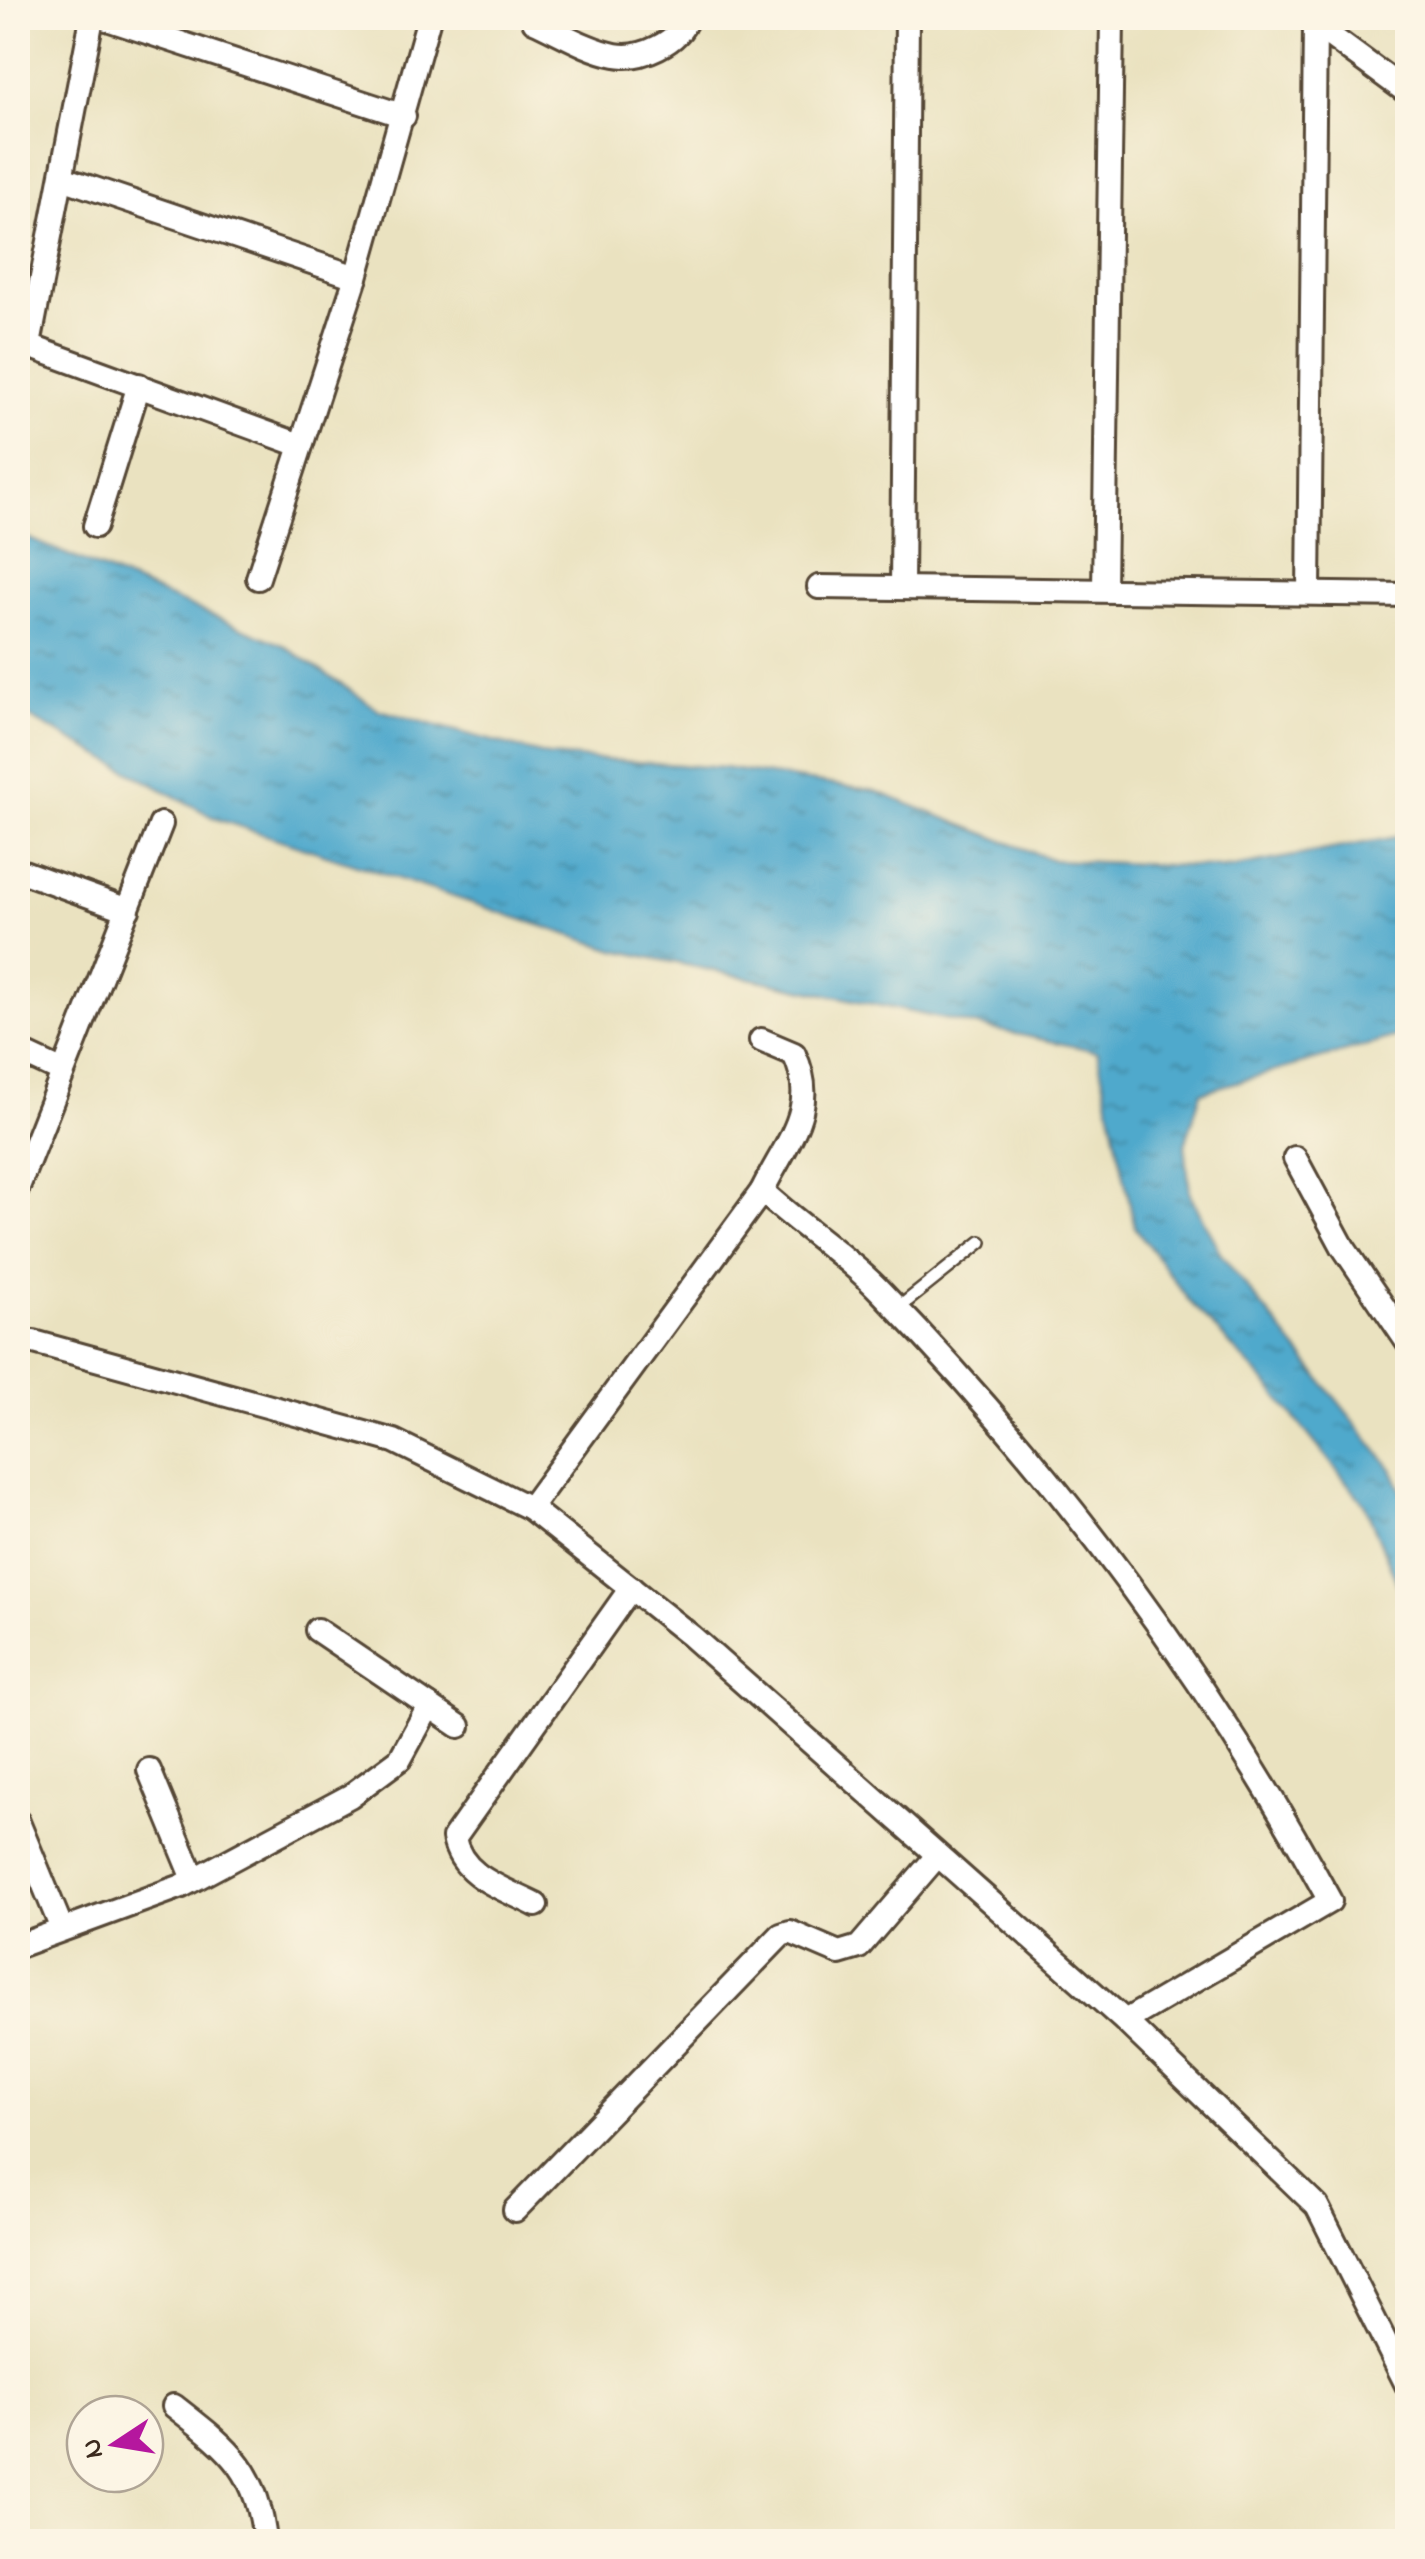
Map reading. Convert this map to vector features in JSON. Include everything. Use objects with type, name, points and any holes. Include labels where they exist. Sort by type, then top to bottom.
[{"type":"street","points":[[92,18],[62,178],[23,343],[300,445]]},
{"type":"street","points":[[104,18],[404,116]]},
{"type":"street","points":[[258,578],[356,277],[429,18]]},
{"type":"street","points":[[534,21],[618,56],[656,49],[683,30],[687,18]]},
{"type":"street","points":[[902,588],[907,18]]},
{"type":"street","points":[[1104,590],[1112,18]]},
{"type":"street","points":[[1309,592],[1310,21]]},
{"type":"street","points":[[1310,21],[1408,93]]},
{"type":"street","points":[[62,178],[356,277]]},
{"type":"street","points":[[95,526],[139,386]]},
{"type":"street","points":[[819,587],[1408,595]]},
{"type":"street","points":[[18,1187],[161,824]]},
{"type":"street","points":[[18,870],[128,910]]},
{"type":"street","points":[[530,1508],[762,1191],[807,1101],[804,1075],[794,1054],[762,1040]]},
{"type":"street","points":[[18,1051],[63,1072]]},
{"type":"street","points":[[1295,1158],[1343,1247],[1408,1343]]},
{"type":"street","points":[[762,1191],[897,1309],[1027,1452],[1120,1570],[1215,1711],[1330,1902],[1124,2022]]},
{"type":"street","points":[[18,1342],[34,1342],[226,1392],[394,1441],[530,1508],[691,1636],[1124,2022],[1316,2206],[1405,2372]]},
{"type":"street","points":[[536,1905],[467,1869],[457,1856],[454,1838],[631,1588]]},
{"type":"street","points":[[317,1630],[459,1726]]},
{"type":"street","points":[[18,1946],[194,1879],[350,1796],[400,1759],[429,1706]]},
{"type":"street","points":[[149,1770],[194,1879]]},
{"type":"street","points":[[18,1822],[62,1930]]},
{"type":"street","points":[[514,2210],[781,1935],[790,1932],[839,1954],[858,1947],[937,1856]]},
{"type":"street","points":[[174,2406],[217,2440],[257,2490],[265,2542]]},
{"type":"lane","points":[[897,1309],[981,1242]]},
{"type":"water","points":[[18,534],[283,645],[379,710],[548,756],[724,768],[875,791],[1053,860],[1230,868],[1407,835],[1407,1034],[1201,1092],[1185,1145],[1190,1194],[1222,1256],[1392,1469],[1407,1503],[1407,1607],[1365,1505],[1269,1386],[1189,1301],[1135,1227],[1097,1051],[615,950],[217,819],[18,711]]}]
